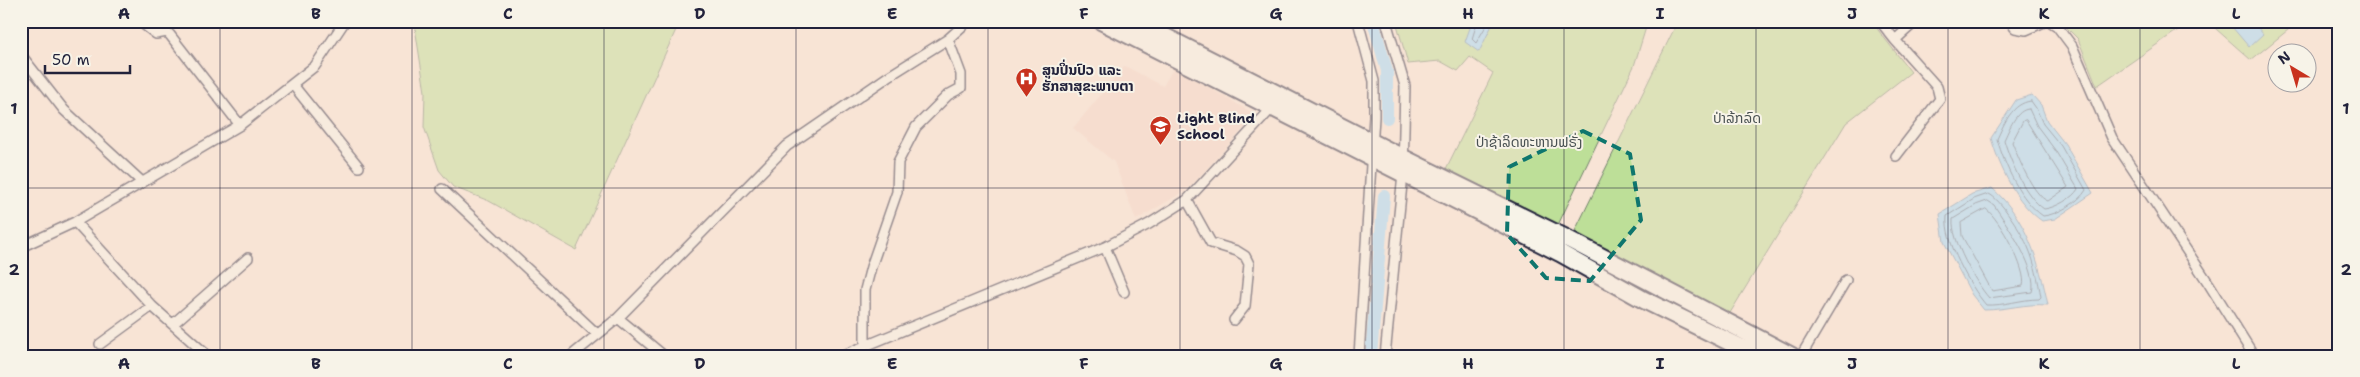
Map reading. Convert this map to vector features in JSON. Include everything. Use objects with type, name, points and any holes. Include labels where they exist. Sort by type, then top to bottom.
[{"type":"highway","points":[[1101,21],[1272,108],[1373,150]]},
{"type":"highway","points":[[1134,21],[1403,166],[1644,300],[1758,356]]},
{"type":"highway","points":[[1403,166],[1568,239],[1792,356]]},
{"type":"street","points":[[139,21],[156,34],[167,32],[170,35],[240,125]]},
{"type":"street","points":[[21,247],[75,222],[142,182],[181,162],[240,125],[315,66],[345,21]]},
{"type":"street","points":[[571,356],[618,318],[787,146],[889,76],[948,39],[968,21]]},
{"type":"street","points":[[1358,21],[1374,81],[1373,150],[1359,356]]},
{"type":"street","points":[[1385,356],[1403,166],[1405,86],[1386,21]]},
{"type":"street","points":[[1880,21],[1937,87],[1940,99],[1896,156]]},
{"type":"street","points":[[1895,40],[1916,21]]},
{"type":"street","points":[[2010,21],[2015,28],[2026,30],[2046,21]]},
{"type":"street","points":[[2049,21],[2057,26],[2072,46],[2112,138],[2204,276],[2254,356]]},
{"type":"street","points":[[866,346],[865,290],[896,192],[898,162],[916,127],[948,95],[961,88],[961,74],[948,39]]},
{"type":"street","points":[[21,55],[64,110],[142,182]]},
{"type":"street","points":[[293,85],[359,167]]},
{"type":"street","points":[[841,356],[1105,247],[1149,224],[1187,200],[1272,108]]},
{"type":"street","points":[[442,189],[597,334]]},
{"type":"street","points":[[1187,200],[1211,243],[1237,251],[1245,256],[1249,264],[1245,306],[1234,320]]},
{"type":"street","points":[[75,222],[152,306],[208,356]]},
{"type":"street","points":[[1105,247],[1124,292]]},
{"type":"street","points":[[173,324],[248,258]]},
{"type":"street","points":[[1801,356],[1846,280]]},
{"type":"street","points":[[100,344],[152,306]]},
{"type":"street","points":[[618,318],[664,356]]},
{"type":"highlighted area","points":[[1583,131],[1630,154],[1641,220],[1590,281],[1546,278],[1507,234],[1509,167]]},
{"type":"shaded area","name":"Light Blind School","points":[[1125,66],[1163,86],[1174,67],[1256,115],[1187,190],[1136,220],[1114,162],[1073,128]]},
{"type":"green space","points":[[414,21],[680,21],[576,250],[489,201],[453,187],[439,170],[424,127],[425,92]]},
{"type":"green space","name":"ປ່າຊ້າລິດທະຫານຟຣັ່ງ","points":[[1396,21],[1648,21],[1634,66],[1557,227],[1445,171],[1493,73],[1470,57],[1458,71],[1440,61],[1408,64]]},
{"type":"green space","name":"ປ່າລ້ກລົດ","points":[[1678,21],[1871,21],[1911,72],[1846,123],[1730,313],[1573,235]]},
{"type":"green space","points":[[2060,21],[2191,21],[2097,86],[2078,39]]},
{"type":"green space","points":[[2207,21],[2299,21],[2273,42],[2268,42],[2268,46],[2251,60]]},
{"type":"water","points":[[1468,21],[1494,21],[1479,52],[1465,42],[1471,25]]},
{"type":"water","points":[[2227,21],[2252,21],[2263,34],[2249,47]]},
{"type":"water","points":[[2032,95],[2041,105],[2047,121],[2065,144],[2093,193],[2055,219],[2042,221],[2024,205],[2010,184],[1991,138],[2016,100]]},
{"type":"water","points":[[1992,188],[2004,200],[2023,227],[2036,257],[2048,305],[1984,310],[1972,295],[1944,242],[1940,214],[1972,194]]},
{"type":"waterway","points":[[1373,21],[1387,71],[1387,118]]},
{"type":"waterway","points":[[1371,356],[1384,196]]},
{"type":"place","name":"ສູນປິ່ນປົວ ແລະ ຮັກສາສຸຂະພາບຕາ","points":[[1026,97]]},
{"type":"place","name":"Light Blind School","points":[[1161,145]]}]
